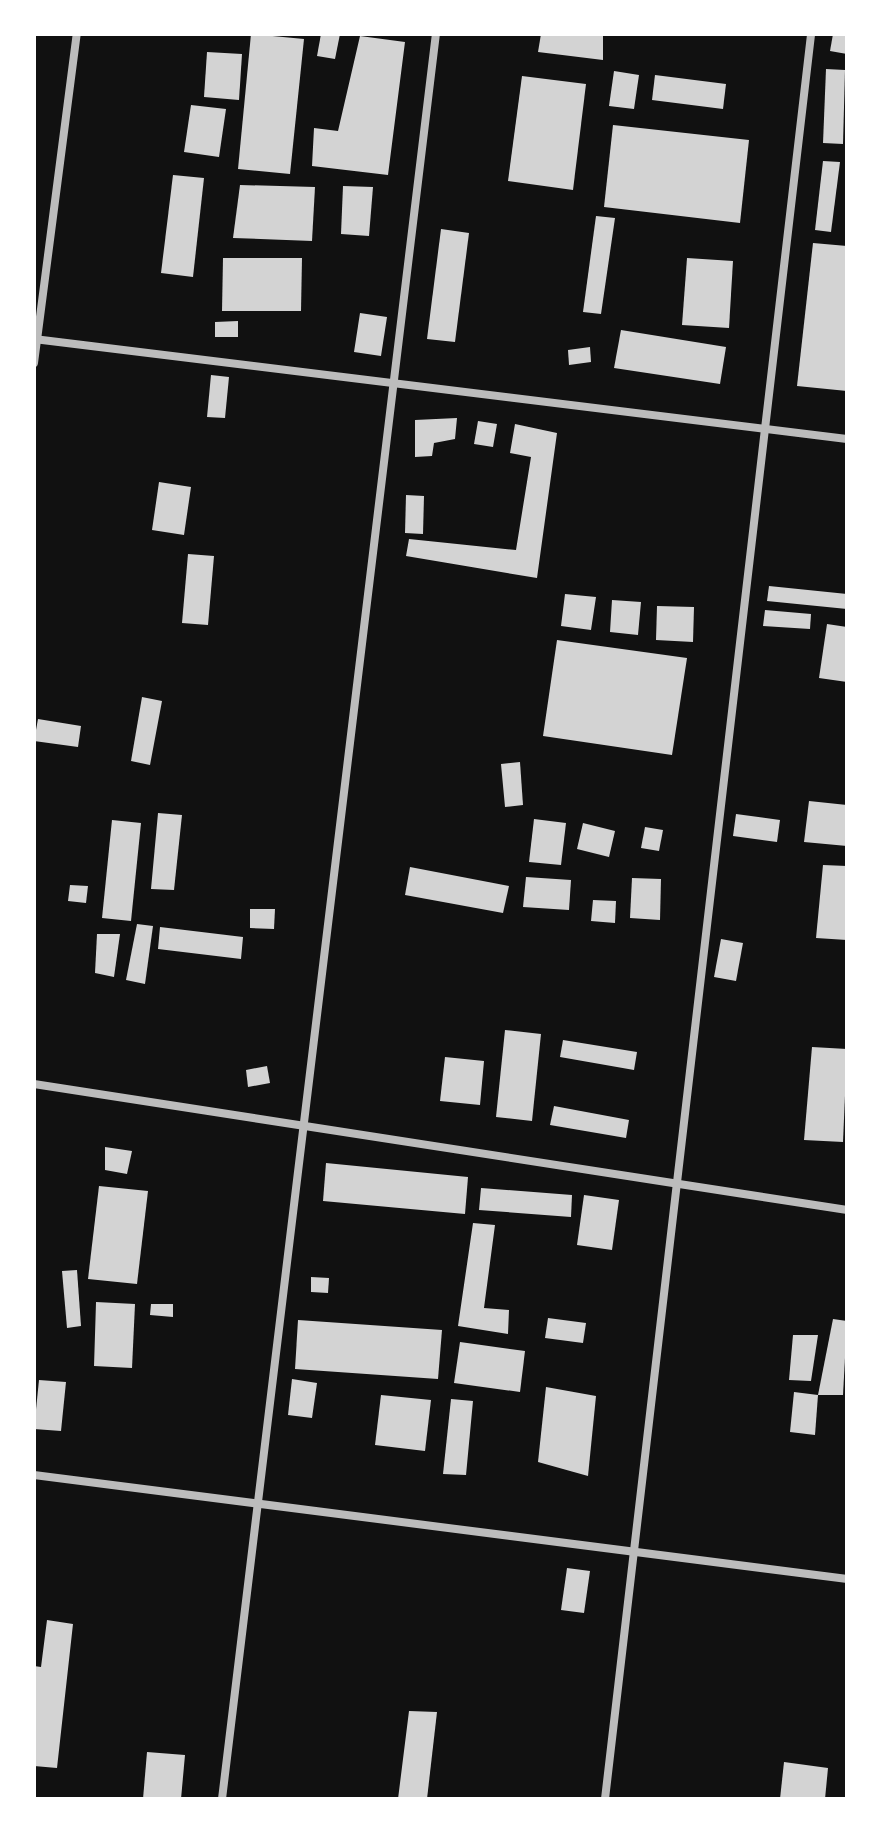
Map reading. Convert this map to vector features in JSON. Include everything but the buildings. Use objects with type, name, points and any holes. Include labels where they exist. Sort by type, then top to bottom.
[{"type":"street","points":[[34,363],[77,34]]},
{"type":"street","points":[[222,1799],[436,34]]},
{"type":"street","points":[[605,1799],[811,34]]},
{"type":"street","points":[[36,340],[847,439]]},
{"type":"street","points":[[34,1084],[847,1210]]},
{"type":"street","points":[[34,1475],[847,1579]]}]
